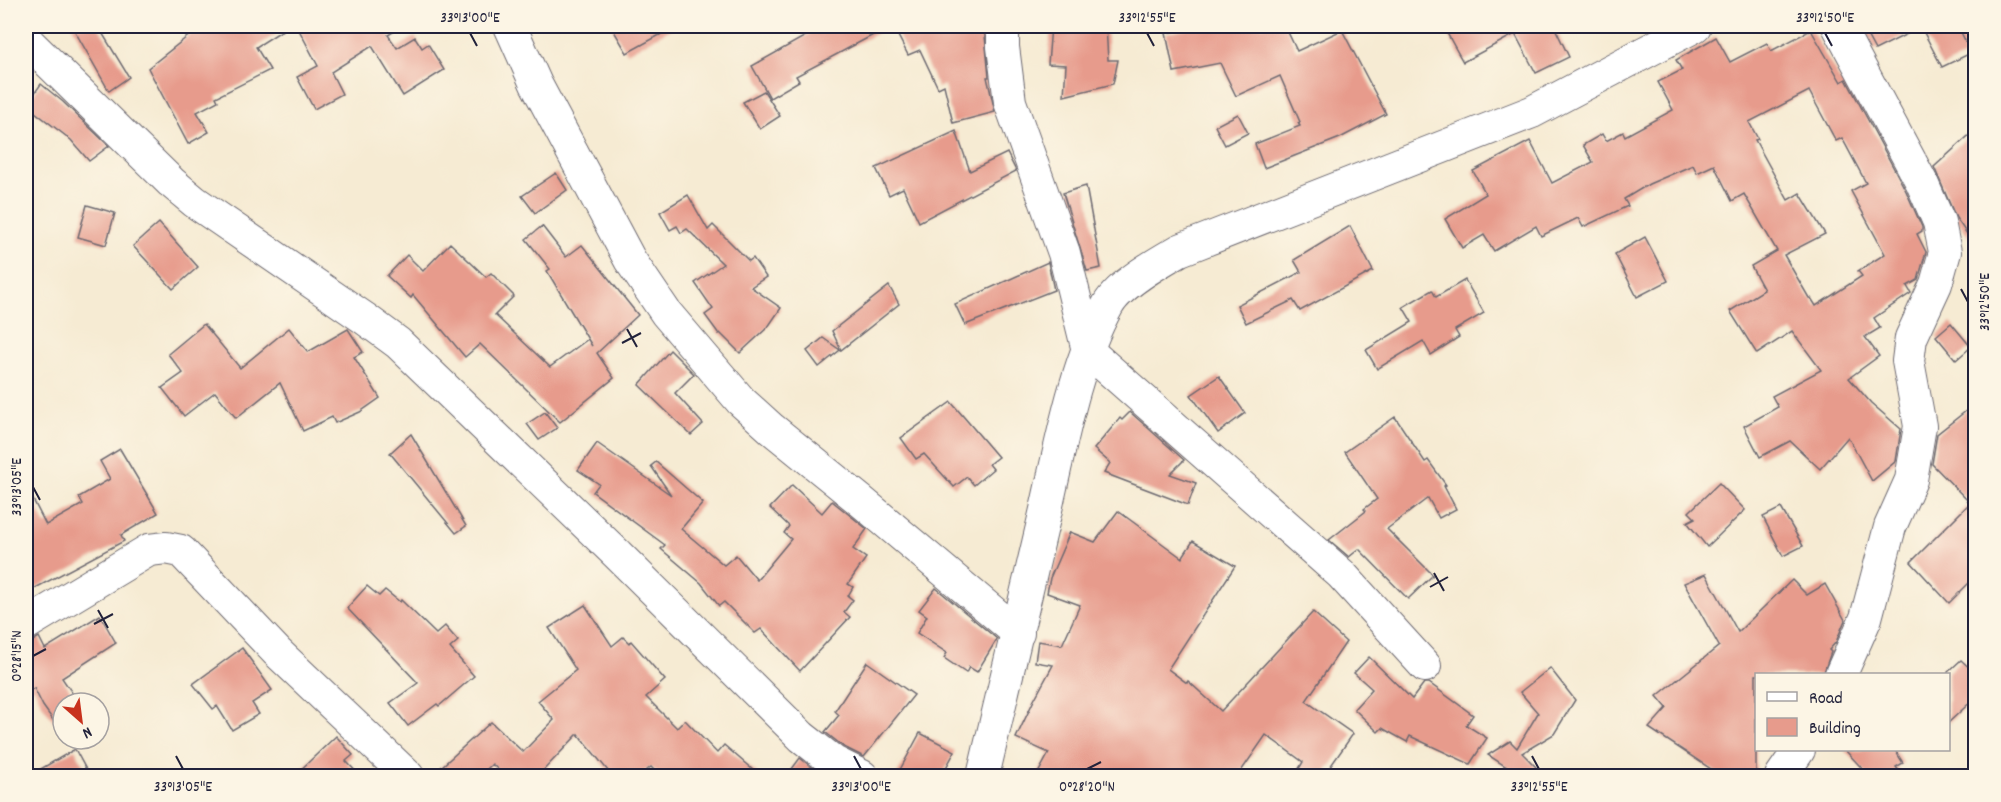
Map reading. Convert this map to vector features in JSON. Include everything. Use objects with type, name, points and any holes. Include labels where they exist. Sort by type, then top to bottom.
[{"type":"street","points":[[510,26],[536,84],[625,250],[666,314],[741,401],[1018,633]]},
{"type":"street","points":[[1003,26],[1003,47],[1010,102],[1064,253],[1088,351],[1341,574],[1425,666]]},
{"type":"street","points":[[983,777],[1066,426],[1088,351],[1109,303],[1141,273],[1180,250],[1532,112],[1695,26]]},
{"type":"street","points":[[1838,26],[1922,183],[1939,222],[1945,252],[1936,284],[1911,338],[1908,361],[1920,426],[1911,480],[1890,527],[1866,618],[1842,673]]},
{"type":"street","points":[[26,40],[171,182],[195,202],[398,343],[616,553],[802,737],[834,762],[862,777]]},
{"type":"street","points":[[26,624],[148,550],[166,548],[181,551],[278,652],[408,777]]},
{"type":"street","points":[[1781,777],[1798,751]]},
{"type":"building","points":[[72,26],[98,26],[129,77],[109,91]]},
{"type":"building","points":[[201,26],[289,26],[256,47],[270,70],[216,97],[218,101],[197,112],[209,132],[188,144],[148,68]]},
{"type":"building","points":[[297,26],[403,26],[388,35],[397,48],[415,37],[422,48],[428,44],[444,70],[403,96],[372,46],[331,72],[342,94],[314,109],[297,77],[318,66]]},
{"type":"building","points":[[611,26],[676,26],[627,53]]},
{"type":"building","points":[[807,26],[890,26],[796,76],[799,81],[770,98],[752,66],[811,33]]},
{"type":"building","points":[[893,26],[984,26],[989,77],[987,77],[995,112],[953,123],[944,85],[938,88],[920,50],[908,55]]},
{"type":"building","points":[[1051,26],[1106,26],[1108,60],[1118,60],[1113,84],[1064,96],[1066,65],[1048,64]]},
{"type":"building","points":[[1204,26],[1285,26],[1297,51],[1342,30],[1386,114],[1340,138],[1264,168],[1255,144],[1300,126],[1298,123],[1300,122],[1280,76],[1236,96],[1220,63],[1174,72],[1166,33]]},
{"type":"building","points":[[1460,26],[1554,26],[1569,57],[1536,73],[1515,34],[1463,62],[1447,33]]},
{"type":"building","points":[[1862,26],[1958,26],[1971,53],[1942,67],[1921,27],[1875,50]]},
{"type":"building","points":[[1811,30],[1841,82],[1846,79],[1906,191],[1922,227],[1922,231],[1917,234],[1926,252],[1918,280],[1907,286],[1911,293],[1874,318],[1880,328],[1865,337],[1879,356],[1849,378],[1871,403],[1901,429],[1896,461],[1872,481],[1848,437],[1820,469],[1790,441],[1760,457],[1744,426],[1778,407],[1772,396],[1821,370],[1792,331],[1757,354],[1730,311],[1764,290],[1751,266],[1777,251],[1744,194],[1732,201],[1714,165],[1697,173],[1693,165],[1649,184],[1624,199],[1628,206],[1583,227],[1578,218],[1541,236],[1536,226],[1494,251],[1484,235],[1462,248],[1445,219],[1486,194],[1473,171],[1530,141],[1552,183],[1593,162],[1583,145],[1602,134],[1606,141],[1623,132],[1625,136],[1673,110],[1658,82],[1682,70],[1676,60],[1716,37],[1730,62],[1767,43],[1771,51]],"holes":[[[1809,91],[1836,141],[1842,138],[1866,183],[1851,191],[1885,254],[1858,271],[1862,276],[1816,306],[1784,255],[1825,234],[1800,193],[1788,200],[1755,140],[1758,139],[1749,122]]]},
{"type":"building","points":[[41,84],[109,146],[89,161],[71,140],[26,105]]},
{"type":"building","points":[[764,91],[780,116],[760,129],[743,102]]},
{"type":"building","points":[[1238,114],[1248,133],[1225,145],[1215,126]]},
{"type":"building","points":[[1976,129],[1976,247],[1956,218],[1934,167]]},
{"type":"building","points":[[956,131],[970,171],[1007,153],[1016,171],[919,222],[903,188],[889,195],[876,168]]},
{"type":"building","points":[[556,173],[567,190],[535,213],[522,196]]},
{"type":"building","points":[[1086,186],[1101,268],[1087,271],[1063,193]]},
{"type":"building","points":[[688,195],[708,230],[713,225],[749,261],[753,258],[766,277],[751,287],[781,308],[768,327],[740,353],[719,334],[705,315],[713,309],[695,283],[723,264],[687,229],[681,233],[677,226],[670,230],[660,212]]},
{"type":"building","points":[[87,205],[115,213],[106,245],[78,237]]},
{"type":"building","points":[[159,223],[198,267],[173,289],[133,246]]},
{"type":"building","points":[[542,226],[566,257],[582,245],[638,315],[597,353],[614,378],[560,422],[480,344],[465,357],[413,295],[411,298],[387,276],[407,255],[423,271],[450,243],[486,277],[491,273],[514,296],[495,315],[550,367],[588,339],[547,271],[550,269],[526,239]]},
{"type":"building","points":[[1350,226],[1373,271],[1300,311],[1293,300],[1246,323],[1237,305],[1301,272],[1294,260]]},
{"type":"building","points":[[1645,237],[1668,281],[1637,297],[1615,254]]},
{"type":"building","points":[[1048,262],[1054,290],[965,325],[955,304]]},
{"type":"building","points":[[1465,280],[1484,313],[1455,330],[1459,337],[1431,355],[1423,341],[1377,369],[1366,350],[1412,322],[1403,307],[1432,290],[1436,297]]},
{"type":"building","points":[[889,286],[899,304],[841,350],[832,331]]},
{"type":"building","points":[[1951,323],[1971,347],[1956,360],[1936,336]]},
{"type":"building","points":[[204,324],[240,368],[289,328],[308,352],[348,329],[363,352],[354,357],[380,398],[360,412],[335,423],[332,417],[303,431],[280,383],[236,418],[215,392],[184,416],[162,388],[183,373],[168,354]]},
{"type":"building","points":[[823,338],[840,350],[819,367],[807,351]]},
{"type":"building","points":[[670,350],[694,374],[675,393],[703,424],[691,435],[639,385]]},
{"type":"building","points":[[1219,376],[1245,413],[1218,433],[1191,395]]},
{"type":"building","points":[[951,402],[998,457],[989,464],[993,469],[974,485],[967,477],[954,487],[924,454],[916,459],[901,438]]},
{"type":"building","points":[[1976,403],[1976,576],[1949,603],[1911,562],[1970,503],[1932,464],[1937,434]]},
{"type":"building","points":[[545,412],[557,428],[539,440],[527,424]]},
{"type":"building","points":[[1130,412],[1184,460],[1170,474],[1196,483],[1188,505],[1104,473],[1110,463],[1094,449],[1120,418],[1122,420]]},
{"type":"building","points":[[1395,417],[1425,462],[1428,460],[1446,485],[1444,486],[1456,509],[1439,518],[1428,498],[1387,529],[1433,575],[1408,599],[1359,549],[1349,557],[1329,540],[1366,511],[1364,509],[1377,499],[1345,452]]},
{"type":"building","points":[[411,434],[466,526],[456,533],[390,453]]},
{"type":"building","points":[[597,443],[671,495],[651,466],[656,462],[703,503],[681,529],[724,565],[736,555],[757,580],[791,539],[784,533],[789,526],[770,508],[792,485],[822,513],[832,501],[867,529],[853,549],[866,558],[848,584],[853,587],[848,596],[853,600],[844,612],[850,617],[800,671],[761,629],[755,633],[724,602],[719,606],[701,583],[661,549],[665,545],[593,492],[599,484],[578,470]]},
{"type":"building","points":[[120,449],[158,513],[121,535],[124,541],[26,593],[26,486],[46,525],[83,504],[79,497],[110,479],[100,461]]},
{"type":"building","points":[[1719,483],[1745,510],[1707,547],[1687,522],[1695,518],[1689,512]]},
{"type":"building","points":[[1781,508],[1803,546],[1783,556],[1763,517]]},
{"type":"building","points":[[1118,511],[1182,558],[1193,541],[1235,566],[1168,669],[1187,683],[1188,681],[1221,711],[1313,612],[1346,642],[1306,701],[1353,734],[1323,777],[1294,777],[1303,762],[1266,735],[1237,777],[1036,777],[1049,753],[1016,738],[1053,665],[1035,662],[1038,641],[1062,645],[1080,605],[1047,593],[1050,578],[1070,532],[1095,542]]},
{"type":"building","points":[[1706,574],[1738,632],[1792,580],[1807,595],[1825,584],[1845,620],[1836,642],[1829,650],[1831,652],[1824,673],[1755,673],[1756,777],[1723,777],[1649,728],[1667,708],[1657,696],[1719,646],[1684,583]]},
{"type":"building","points":[[367,586],[379,596],[385,590],[400,602],[401,600],[436,634],[445,626],[458,641],[450,648],[474,676],[439,706],[437,704],[408,726],[390,703],[418,683],[347,608]]},
{"type":"building","points":[[936,588],[997,639],[977,672],[969,667],[966,673],[944,658],[947,653],[917,633],[927,616],[919,610]]},
{"type":"building","points":[[585,605],[612,646],[623,637],[629,643],[631,641],[665,680],[646,697],[677,728],[685,720],[717,753],[724,745],[761,777],[661,777],[651,767],[638,777],[613,777],[578,734],[537,777],[506,777],[492,764],[479,777],[430,777],[491,722],[523,752],[554,720],[538,701],[576,670],[549,628]]},
{"type":"building","points":[[100,615],[116,643],[62,678],[71,691],[51,691],[51,717],[34,688],[26,693],[26,645],[39,637],[45,649]]},
{"type":"building","points":[[242,648],[272,690],[252,703],[259,714],[232,730],[217,706],[213,709],[193,684]]},
{"type":"building","points":[[1369,657],[1412,699],[1424,683],[1429,683],[1473,715],[1466,725],[1487,738],[1470,764],[1410,736],[1407,742],[1382,728],[1378,732],[1354,709],[1372,689],[1354,673]]},
{"type":"building","points":[[1961,660],[1976,674],[1976,697],[1950,721],[1950,673],[1948,672]]},
{"type":"building","points":[[867,662],[914,695],[864,757],[844,747],[825,732],[839,715],[835,711]]},
{"type":"building","points":[[1550,668],[1575,700],[1554,734],[1522,753],[1546,777],[1522,777],[1488,755],[1510,741],[1517,748],[1538,713],[1520,692]]},
{"type":"building","points":[[920,733],[955,751],[941,777],[896,777]]},
{"type":"building","points":[[336,736],[353,755],[346,761],[361,777],[293,777]]},
{"type":"building","points":[[72,751],[76,751],[90,777],[27,777]]},
{"type":"building","points":[[1846,751],[1896,751],[1903,763],[1896,767],[1904,777],[1870,777]]},
{"type":"building","points":[[800,758],[823,776],[823,777],[786,777]]}]
